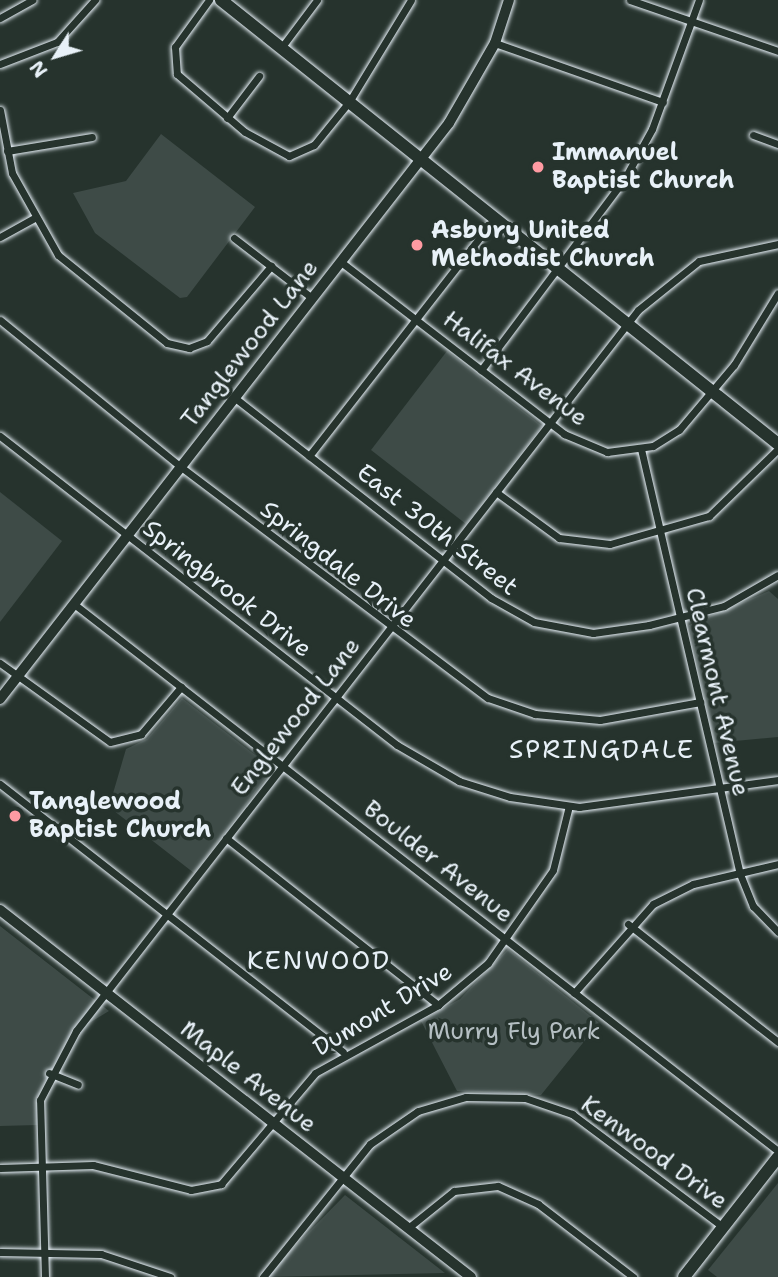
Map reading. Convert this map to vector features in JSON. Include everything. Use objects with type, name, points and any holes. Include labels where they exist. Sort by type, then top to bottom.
[{"type":"main road","points":[[221,0],[778,447]]},
{"type":"main road","name":"Tanglewood Lane","points":[[0,699],[421,160],[495,43],[509,0]]},
{"type":"main road","name":"Maple Avenue","points":[[0,910],[471,1277]]},
{"type":"main road","points":[[684,1277],[778,1157]]},
{"type":"street","points":[[0,18],[32,0]]},
{"type":"street","points":[[0,64],[57,42],[95,0]]},
{"type":"street","points":[[209,0],[175,47],[174,68],[227,118],[276,153],[295,156],[314,145],[349,102],[411,0]]},
{"type":"street","points":[[281,48],[317,0]]},
{"type":"street","points":[[630,0],[778,51]]},
{"type":"street","points":[[481,370],[558,271],[625,178],[663,102],[699,0]]},
{"type":"street","points":[[495,43],[663,102]]},
{"type":"street","points":[[227,118],[259,76]]},
{"type":"street","points":[[0,110],[7,151],[34,218],[80,277],[175,347],[207,341],[271,266]]},
{"type":"street","points":[[753,135],[778,144]]},
{"type":"street","points":[[7,151],[92,138]]},
{"type":"street","points":[[0,237],[34,218]]},
{"type":"street","points":[[309,456],[494,219]]},
{"type":"street","points":[[234,238],[312,298]]},
{"type":"street","name":"Englewood Lane","points":[[45,1277],[38,1120],[49,1073],[106,993],[226,838],[657,290],[699,261],[778,244]]},
{"type":"street","name":"Halifax Avenue","points":[[341,262],[550,423],[607,452],[641,449],[671,436],[713,393],[778,293]]},
{"type":"street","name":"Springdale Drive","points":[[0,320],[181,467],[470,688],[535,714],[600,720],[700,702]]},
{"type":"street","name":"East 30th Street","points":[[235,398],[506,608],[546,626],[604,632],[680,617],[724,606],[778,575]]},
{"type":"street","name":"Springbrook Drive","points":[[0,436],[336,698],[448,775],[495,794],[569,806],[623,805],[719,787],[778,780]]},
{"type":"street","points":[[496,492],[551,533],[578,544],[660,531],[694,524],[732,500],[778,447]]},
{"type":"street","name":"Clearmont Avenue","points":[[641,449],[740,870],[753,906],[778,932]]},
{"type":"street","name":"Boulder Avenue","points":[[74,604],[778,1151]]},
{"type":"street","points":[[0,663],[110,742],[141,734],[181,687]]},
{"type":"street","points":[[0,784],[343,1052]]},
{"type":"street","name":"Dumont Drive","points":[[0,1168],[40,1164],[104,1167],[207,1191],[228,1178],[315,1073],[343,1052],[438,1005],[506,940],[554,870],[569,806]]},
{"type":"street","points":[[226,838],[438,1005]]},
{"type":"street","points":[[575,993],[628,925],[679,889],[740,870],[778,864]]},
{"type":"street","points":[[628,925],[778,1042]]},
{"type":"street","points":[[49,1073],[78,1085]]},
{"type":"street","name":"Kenwood Drive","points":[[263,1277],[342,1177],[379,1136],[418,1111],[466,1097],[510,1096],[586,1122],[723,1227]]},
{"type":"street","points":[[408,1228],[454,1191],[498,1185],[538,1204],[633,1277]]},
{"type":"street","points":[[0,1252],[44,1250],[118,1257],[170,1277]]},
{"type":"green space","points":[[161,134],[255,207],[187,297],[180,298],[95,233],[73,193],[126,181]]},
{"type":"green space","points":[[447,351],[542,426],[466,524],[371,450]]},
{"type":"green space","points":[[0,492],[62,541],[0,622]]},
{"type":"green space","points":[[769,591],[778,599],[778,737],[714,743],[689,625]]},
{"type":"green space","points":[[182,698],[273,769],[194,873],[109,807],[126,749],[147,739]]},
{"type":"green space","points":[[0,926],[109,1011],[76,1031],[62,1051],[43,1089],[38,1125],[0,1126]]},
{"type":"green space","name":"Murry Fly Park","points":[[508,949],[599,1023],[541,1095],[457,1091],[421,1021],[460,999]]},
{"type":"green space","points":[[778,1183],[778,1277],[717,1277],[708,1270]]},
{"type":"green space","points":[[345,1195],[445,1273],[265,1277]]},
{"type":"place","name":"Immanuel Baptist Church","points":[[538,167]]},
{"type":"place","name":"Asbury United Methodist Church","points":[[417,245]]},
{"type":"place","name":"Tanglewood Baptist Church","points":[[15,816]]},
{"type":"district","name":"SPRINGDALE","points":[[602,749]]},
{"type":"district","name":"KENWOOD","points":[[319,960]]}]
